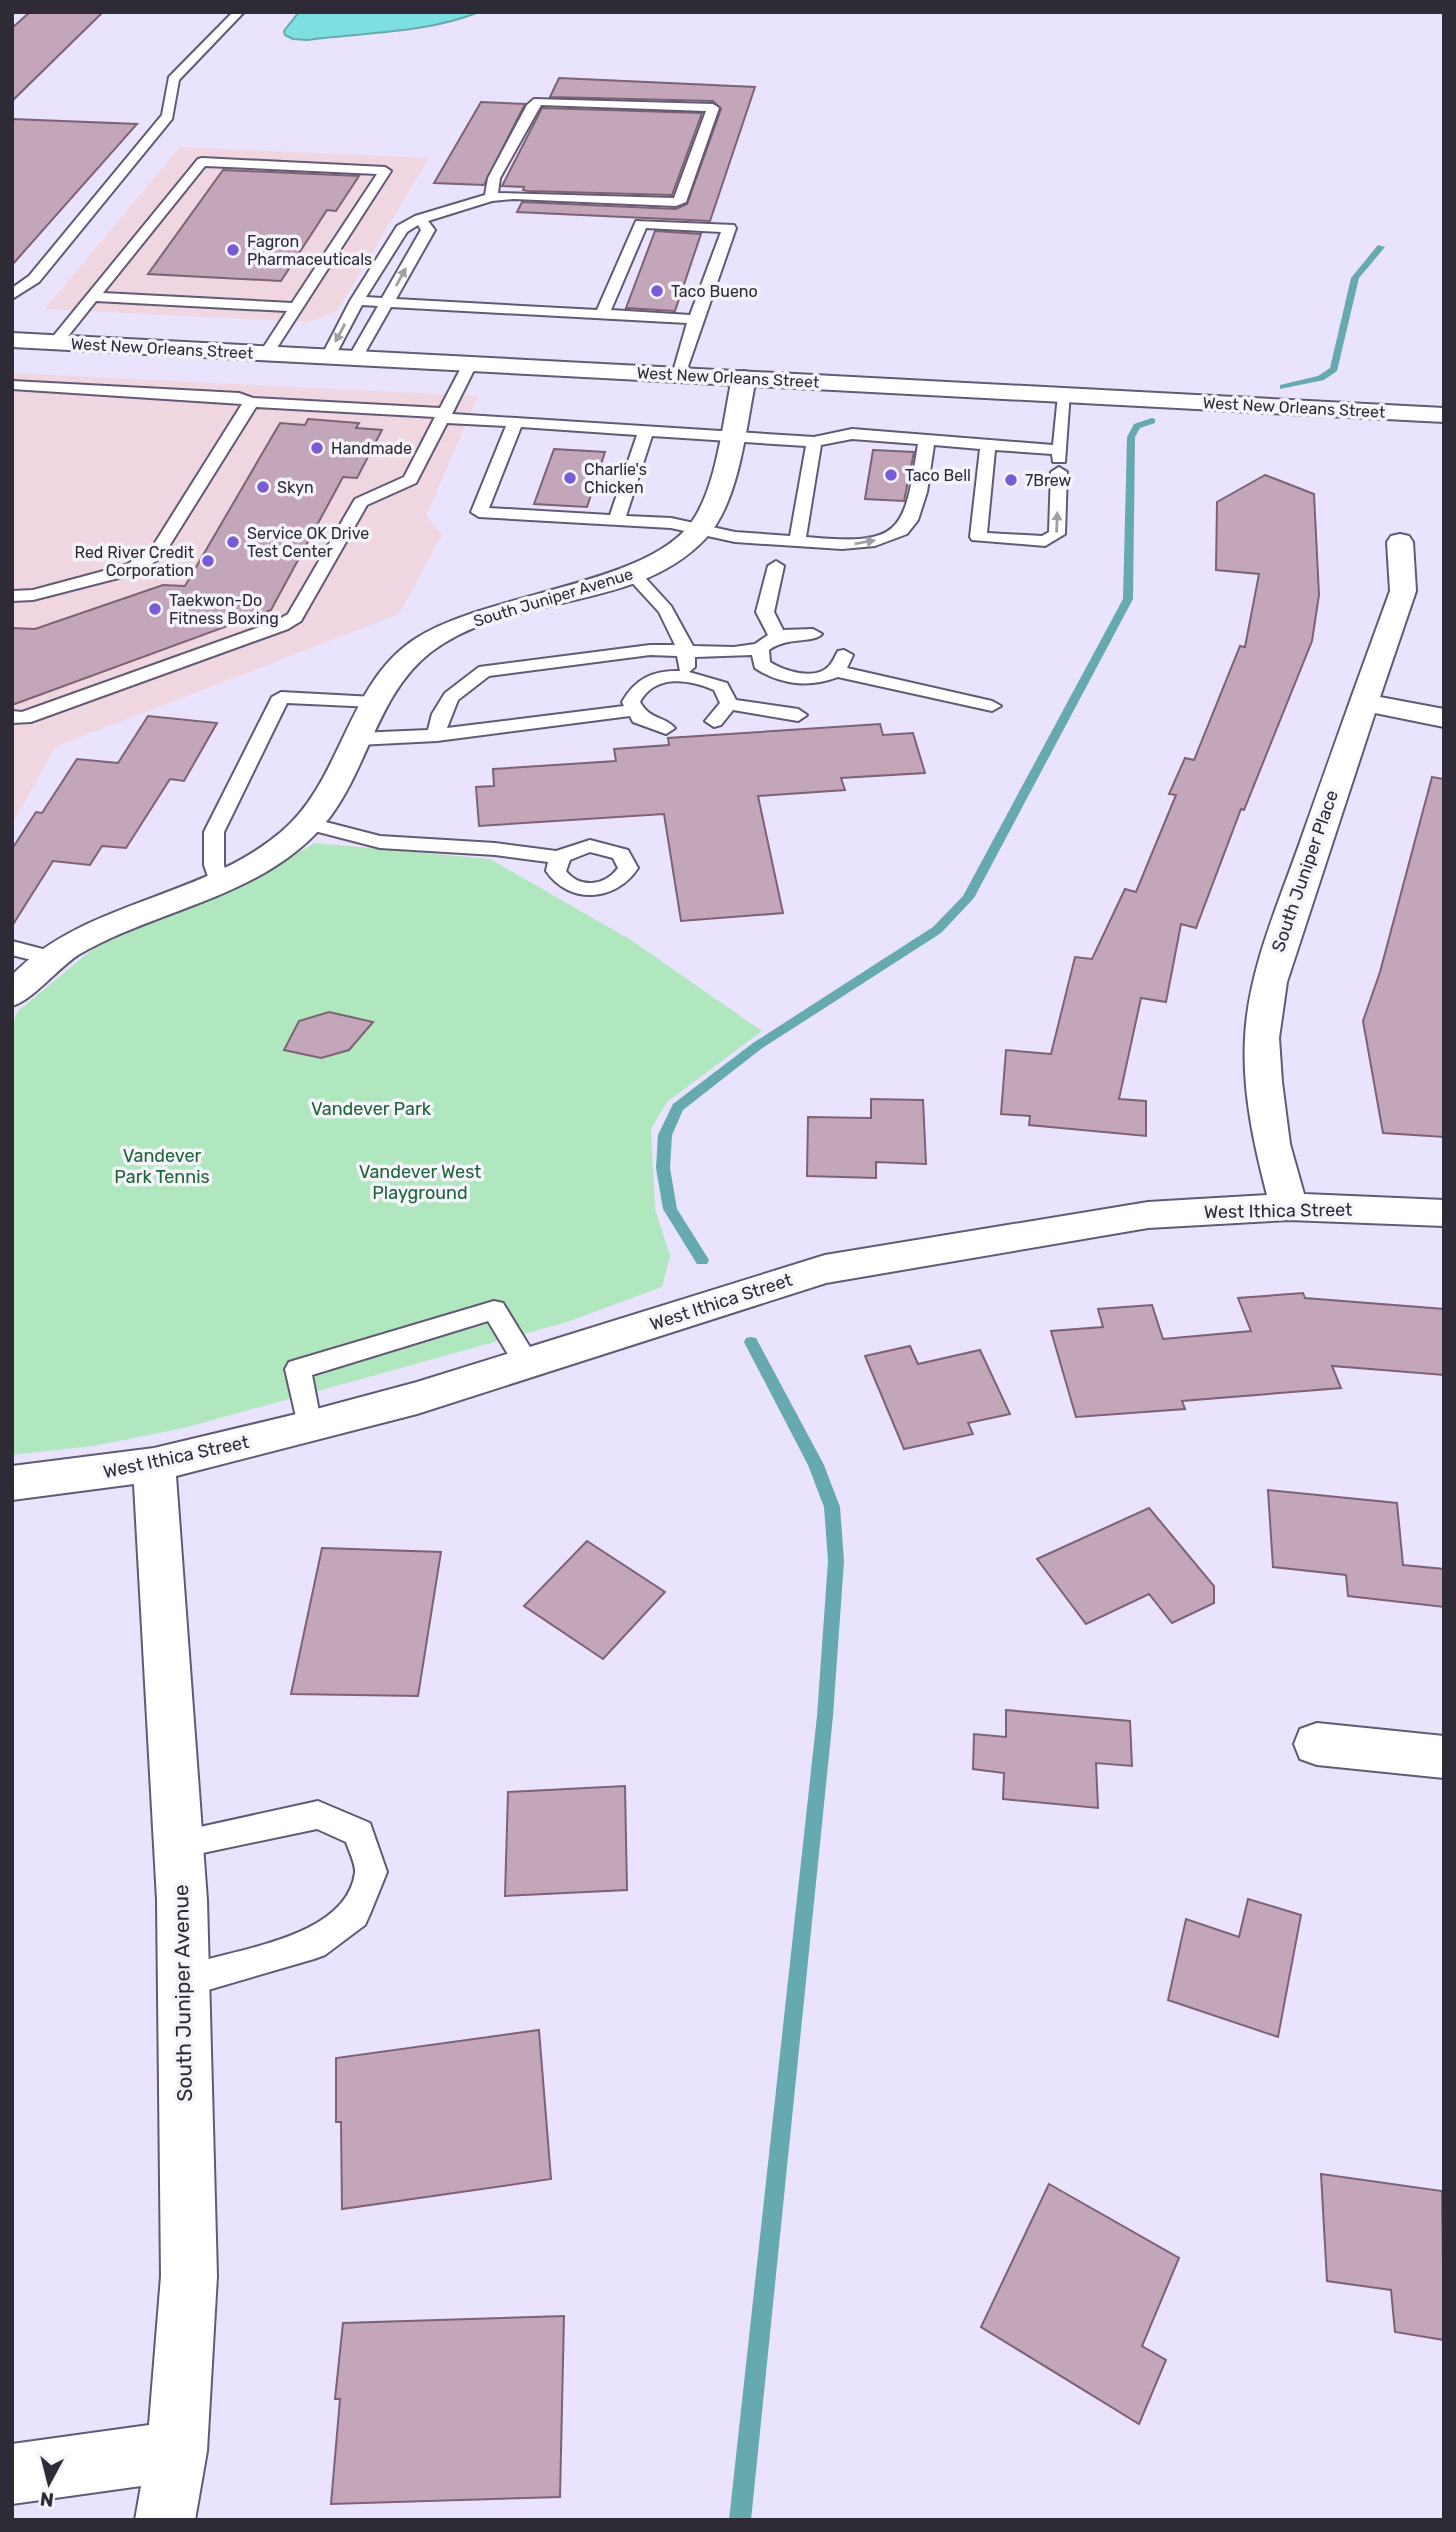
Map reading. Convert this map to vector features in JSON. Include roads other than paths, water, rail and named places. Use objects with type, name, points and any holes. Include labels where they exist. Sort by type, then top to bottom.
[{"type":"street","name":"West New Orleans Street","points":[[12,340],[1444,415]]},
{"type":"street","name":"South Juniper Avenue","points":[[12,995],[51,958],[86,936],[219,884],[257,863],[310,824],[325,804],[374,702],[396,669],[421,648],[486,615],[576,594],[633,575],[682,547],[701,528],[712,508],[744,378]]},
{"type":"street","name":"South Juniper Place","points":[[1289,1207],[1272,1144],[1264,1082],[1262,1038],[1265,1007],[1278,953],[1403,591],[1400,542]]},
{"type":"street","points":[[1363,702],[1444,718]]},
{"type":"street","name":"West Ithica Street","points":[[12,1483],[154,1465],[309,1427],[527,1364],[825,1269],[1148,1215],[1289,1207],[1444,1213]]},
{"type":"street","name":"South Juniper Avenue","points":[[154,1465],[179,1843],[189,2276],[177,2451],[165,2520]]},
{"type":"street","points":[[1317,1744],[1444,1757]]},
{"type":"street","points":[[12,2474],[177,2451]]},
{"type":"lane","points":[[15,291],[34,279],[169,116],[173,79],[239,12]]},
{"type":"lane","points":[[328,357],[357,302],[402,229],[420,219],[491,197],[676,202],[682,199],[713,108],[538,101],[533,104],[494,178],[491,197]]},
{"type":"lane","points":[[56,342],[201,162],[385,171],[266,354]]},
{"type":"lane","points":[[355,358],[428,230],[420,219]]},
{"type":"lane","points":[[603,313],[640,224],[730,228],[695,319],[679,375]]},
{"type":"lane","points":[[92,297],[297,307]]},
{"type":"lane","points":[[357,302],[695,319]]},
{"type":"lane","points":[[12,717],[24,718],[282,625],[295,617],[361,502],[410,480],[470,364]]},
{"type":"lane","points":[[12,385],[239,397],[251,402],[814,442],[852,434],[927,439],[988,445],[1059,460]]},
{"type":"lane","points":[[988,445],[978,537],[1045,541],[1057,534],[1059,460],[1065,395]]},
{"type":"lane","points":[[12,596],[33,595],[132,569],[157,552],[251,402]]},
{"type":"lane","points":[[516,422],[479,512],[671,523],[735,537],[854,545],[892,535],[904,528],[914,510],[927,439]]},
{"type":"lane","points":[[616,521],[646,430]]},
{"type":"lane","points":[[797,541],[814,442]]},
{"type":"lane","points":[[776,565],[765,612],[778,637]]},
{"type":"lane","points":[[633,575],[668,610],[686,651],[687,666],[679,676]]},
{"type":"lane","points":[[437,735],[438,718],[446,704],[470,678],[485,671],[650,650],[734,652],[760,648],[778,637],[813,634]]},
{"type":"lane","points":[[760,648],[761,664],[780,676],[809,679],[839,663],[992,706]]},
{"type":"lane","points":[[666,728],[640,718],[633,710],[631,702],[640,687],[664,677],[695,677],[721,687],[729,704]]},
{"type":"lane","points":[[219,884],[214,865],[214,832],[281,697],[374,702]]},
{"type":"lane","points":[[729,704],[798,715]]},
{"type":"lane","points":[[714,721],[729,704]]},
{"type":"lane","points":[[358,739],[437,735],[633,710]]},
{"type":"lane","points":[[310,824],[380,842],[495,849],[560,858]]},
{"type":"lane","points":[[12,948],[51,958]]},
{"type":"lane","points":[[309,1427],[298,1370],[494,1310],[527,1364]]},
{"type":"lane","points":[[179,1843],[318,1815],[359,1833],[371,1872],[354,1914],[314,1944],[184,1981]]},
{"type":"waterway","points":[[1283,387],[1321,378],[1334,369],[1355,278],[1381,247]]},
{"type":"waterway","points":[[702,1260],[670,1209],[663,1168],[665,1135],[678,1107],[757,1046],[937,930],[968,898],[1128,599],[1131,437],[1137,426],[1152,421]]},
{"type":"waterway","points":[[740,2520],[825,1716],[836,1561],[832,1507],[816,1465],[751,1342]]},
{"type":"place","name":"Fagron Pharmaceuticals","points":[[233,250]]},
{"type":"place","name":"Taco Bueno","points":[[657,291]]},
{"type":"place","name":"Handmade","points":[[317,448]]},
{"type":"place","name":"Taco Bell","points":[[891,475]]},
{"type":"place","name":"Charlie's Chicken","points":[[570,478]]},
{"type":"place","name":"7Brew","points":[[1011,480]]},
{"type":"place","name":"Skyn","points":[[263,487]]},
{"type":"place","name":"Service OK Drive Test Center","points":[[233,542]]},
{"type":"place","name":"Red River Credit Corporation","points":[[208,561]]},
{"type":"place","name":"Taekwon-Do Fitness Boxing","points":[[155,609]]},
{"type":"park label","name":"Vandever Park","points":[[371,1109]]},
{"type":"park label","name":"Vandever Park Tennis","points":[[162,1166]]},
{"type":"park label","name":"Vandever West Playground","points":[[420,1182]]}]
